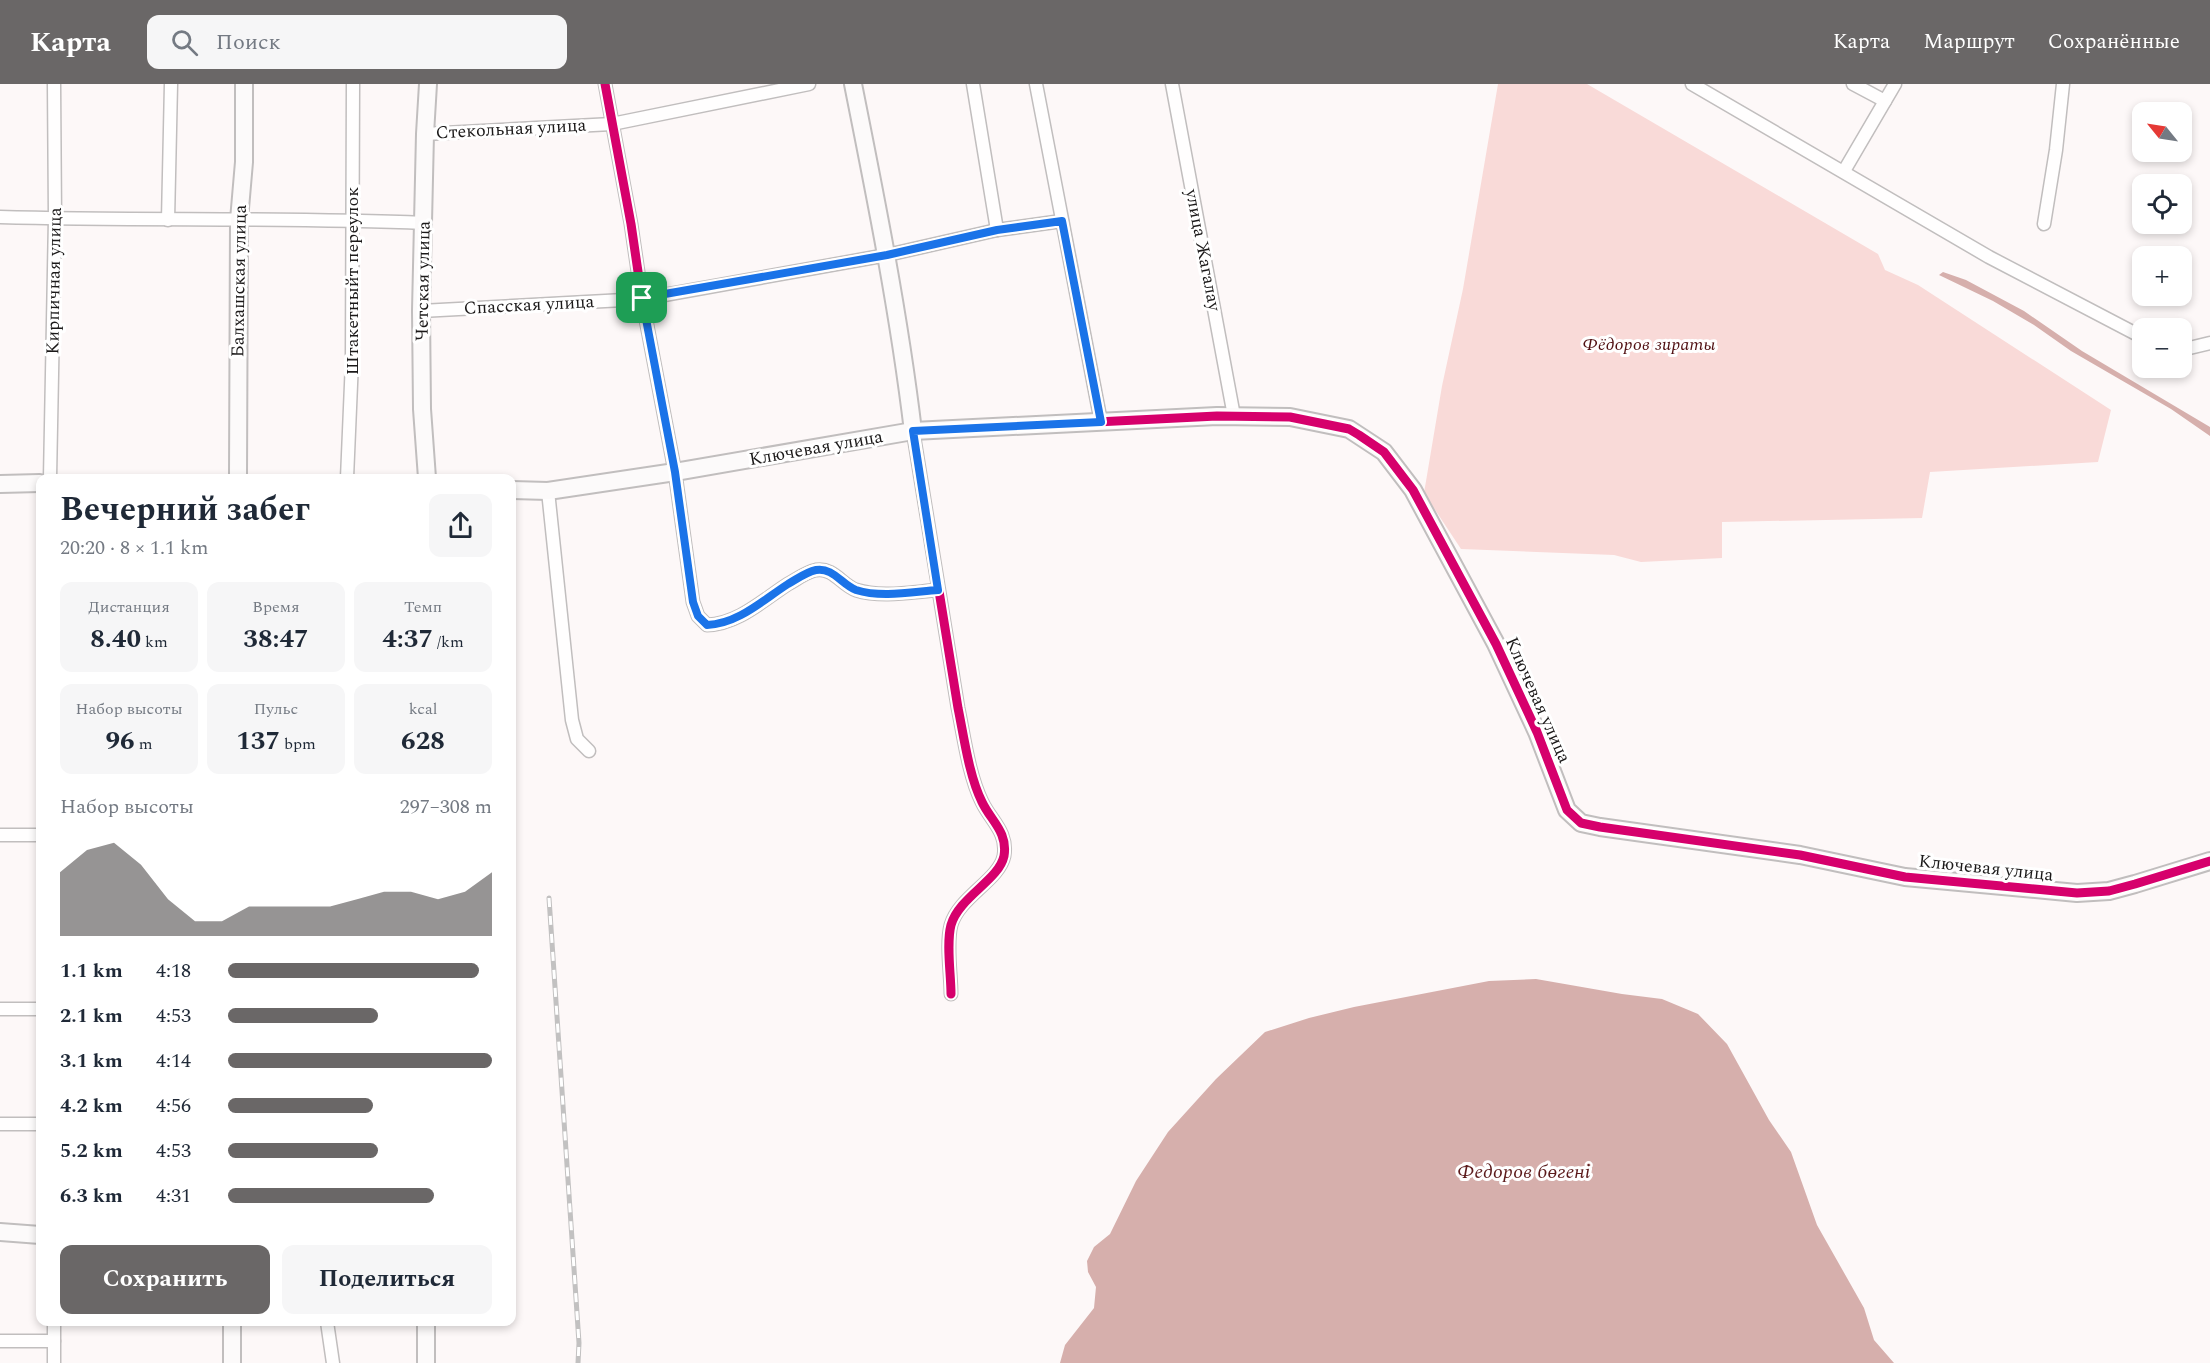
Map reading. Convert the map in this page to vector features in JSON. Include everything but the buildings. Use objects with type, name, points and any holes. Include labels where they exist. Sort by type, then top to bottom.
[{"type":"street","name":"Кирпичная улица","points":[[50,474],[55,218],[54,84]]},
{"type":"street","points":[[168,220],[171,84]]},
{"type":"street","name":"Балхашская улица","points":[[238,474],[239,220],[243,162],[244,84]]},
{"type":"street","name":"Штакетныйт переулок","points":[[347,474],[352,361],[353,84]]},
{"type":"street","name":"Четская улица","points":[[427,474],[422,409],[421,311],[428,84]]},
{"type":"street","points":[[605,84],[675,472],[693,602],[698,616],[707,625],[720,625],[735,619],[802,575],[817,570],[828,570],[854,589],[874,593],[938,590]]},
{"type":"street","name":"Стекольная улица","points":[[425,134],[612,123],[809,84]]},
{"type":"street","points":[[853,84],[903,347],[913,431],[938,590],[967,754],[981,802],[1003,834],[1004,849],[998,868],[969,898],[951,924],[951,994]]},
{"type":"street","points":[[973,84],[997,230]]},
{"type":"street","points":[[1036,84],[1101,422]]},
{"type":"street","name":"улица Жагалау","points":[[1173,84],[1234,416]]},
{"type":"street","points":[[1692,84],[1989,257],[2132,332]]},
{"type":"street","points":[[1853,84],[1885,101]]},
{"type":"street","points":[[1844,171],[1895,84]]},
{"type":"street","points":[[2044,224],[2056,150],[2063,84]]},
{"type":"street","points":[[0,217],[352,220],[424,223]]},
{"type":"street","name":"Спасская улица","points":[[421,311],[642,298],[887,255],[997,230],[1062,221]]},
{"type":"street","points":[[2192,347],[2210,343]]},
{"type":"street","name":"Ключевая улица","points":[[516,490],[548,491],[675,472],[913,431],[1234,416],[1290,417],[1349,429],[1384,452],[1413,490],[1496,644],[1537,732],[1567,810],[1581,822],[1600,827],[1800,855],[1905,877],[2077,893],[2109,891],[2135,885],[2210,861]]},
{"type":"street","points":[[0,484],[36,483]]},
{"type":"street","points":[[548,491],[572,720],[577,740],[590,751]]},
{"type":"street","points":[[0,835],[36,836]]},
{"type":"street","points":[[0,1009],[36,1009]]},
{"type":"street","points":[[0,1124],[36,1124]]},
{"type":"street","points":[[0,1232],[36,1235]]},
{"type":"street","points":[[54,1326],[54,1363]]},
{"type":"street","points":[[232,1326],[232,1363]]},
{"type":"street","points":[[328,1326],[333,1363]]},
{"type":"street","points":[[426,1326],[426,1363]]},
{"type":"street","points":[[0,1341],[54,1341]]},
{"type":"green space","name":"Фёдоров зираты","points":[[1498,84],[1587,84],[1878,254],[1885,270],[1918,285],[2111,410],[2098,462],[1930,472],[1922,518],[1722,522],[1722,558],[1641,562],[1614,555],[1461,549],[1424,493],[1442,386],[1463,289]]},
{"type":"water","points":[[1943,272],[1966,280],[2024,311],[2082,351],[2210,427],[2210,436],[2171,409],[2071,351],[2034,325],[1993,301],[1939,275]]},
{"type":"water","name":"Федоров бөгені","points":[[1536,979],[1662,999],[1698,1014],[1727,1044],[1769,1120],[1791,1152],[1817,1225],[1864,1308],[1874,1340],[1894,1363],[1060,1363],[1065,1345],[1094,1308],[1096,1287],[1088,1272],[1087,1261],[1094,1247],[1110,1234],[1136,1181],[1168,1132],[1216,1079],[1265,1032],[1354,1007],[1489,981]]},
{"type":"railway","points":[[549,898],[579,1343],[578,1363]]},
{"type":"cycle path","points":[[605,84],[675,472],[693,602],[698,616],[707,625],[718,624],[740,616],[788,584],[816,570],[827,571],[851,588],[876,594],[938,590]]},
{"type":"cycle path","points":[[951,994],[949,950],[951,925],[962,906],[1001,865],[1005,848],[1001,833],[977,792],[967,756],[913,431],[1217,416],[1290,417],[1349,429],[1384,452],[1413,490],[1496,644],[1537,732],[1567,810],[1581,823],[1800,855],[1905,877],[2077,893],[2109,891],[2210,861]]},
{"type":"route","points":[[1062,221],[1101,422],[913,431],[938,590],[874,593],[854,589],[828,570],[817,570],[802,575],[735,619],[720,625],[707,625],[698,616],[693,602],[675,472],[642,298],[887,255],[997,230],[1062,221]]}]
